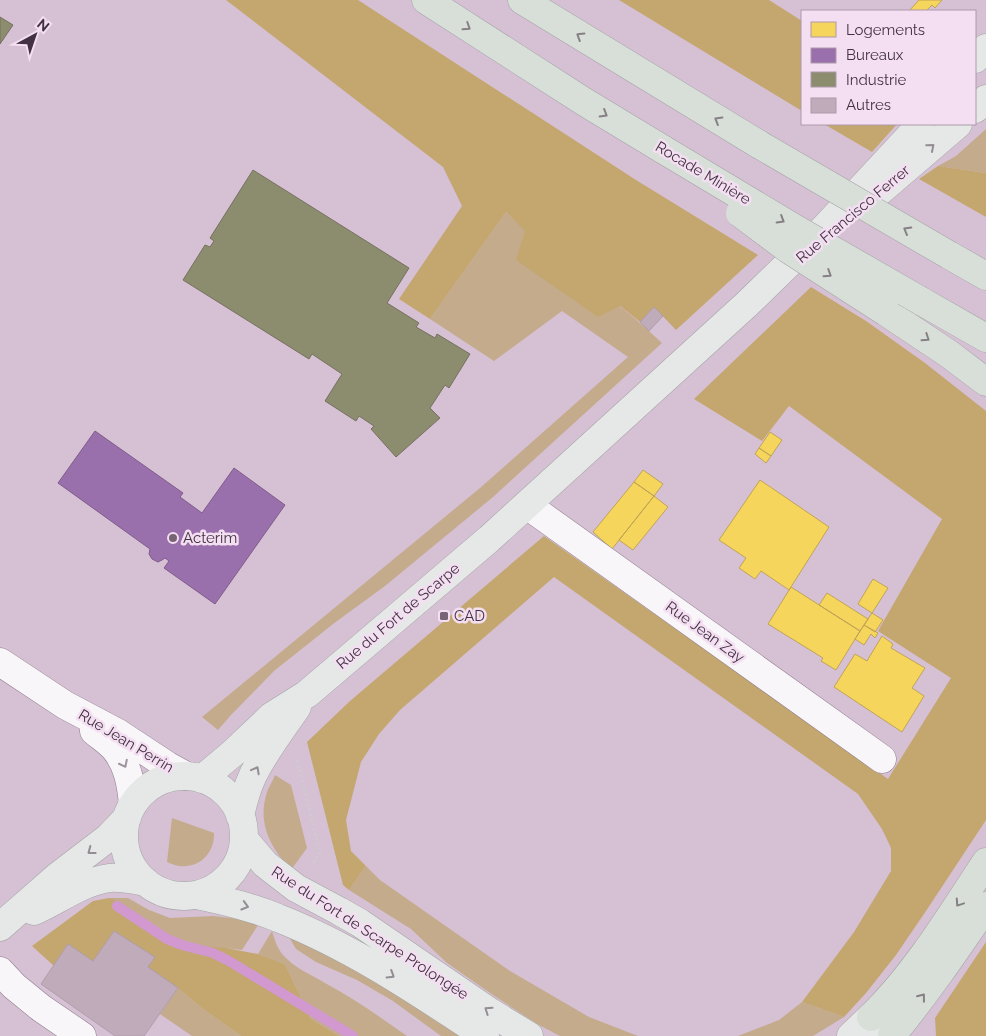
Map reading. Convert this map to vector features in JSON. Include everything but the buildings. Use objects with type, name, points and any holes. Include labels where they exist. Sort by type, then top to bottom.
[{"type":"highway","name":"Rocade Minière","points":[[426,0],[583,101],[664,150],[794,228],[986,338]]},
{"type":"highway","points":[[522,0],[760,145],[986,276]]},
{"type":"highway","points":[[664,150],[734,209],[788,249],[942,349],[986,382]]},
{"type":"highway","points":[[871,1017],[925,953],[986,862]]},
{"type":"highway","points":[[892,1036],[942,970],[986,906]]},
{"type":"main road","points":[[976,58],[986,48]]},
{"type":"main road","points":[[976,108],[986,99]]},
{"type":"main road","points":[[747,304],[818,235],[919,125]]},
{"type":"main road","name":"Rue Francisco Ferrer","points":[[747,304],[957,125]]},
{"type":"main road","name":"Rue du Fort de Scarpe","points":[[194,778],[233,753],[268,720],[307,694],[489,539],[747,304]]},
{"type":"main road","name":"Rue du Fort de Scarpe","points":[[242,827],[244,798],[250,784],[264,756],[307,694]]},
{"type":"main road","points":[[2,926],[58,876],[109,837],[143,792],[171,778],[194,778],[209,782],[222,790],[233,802],[242,827],[243,846],[238,861],[225,880],[212,889],[198,894],[182,896],[166,893],[152,887],[140,877],[131,864],[126,849],[124,834],[130,811]]},
{"type":"main road","name":"Rue du Fort de Scarpe Prolongée","points":[[242,827],[265,864],[296,888],[360,923],[490,1012],[529,1036]]},
{"type":"main road","points":[[2,926],[43,907],[73,890],[99,880],[124,878],[146,882]]},
{"type":"main road","name":"Rue du Fort de Scarpe Prolongée","points":[[198,894],[250,908],[330,941],[390,974],[485,1036]]},
{"type":"main road","points":[[851,1036],[871,1017],[892,1036]]},
{"type":"street","name":"Rue Jean Zay","points":[[527,505],[882,759]]},
{"type":"street","name":"Rue Jean Perrin","points":[[0,662],[64,705],[118,733],[168,766],[194,778]]},
{"type":"street","name":"Rue Jean Perrin","points":[[64,705],[120,756],[130,779],[130,811]]},
{"type":"street","points":[[0,970],[14,986],[41,1008],[82,1036]]},
{"type":"path","points":[[296,888],[320,853],[297,760]]},
{"type":"shaded area","points":[[226,0],[358,0],[636,180],[758,255],[676,330],[654,307],[640,322],[620,306],[598,317],[516,260],[525,231],[506,212],[430,319],[399,299],[462,206],[443,167]]},
{"type":"shaded area","points":[[619,0],[769,0],[801,20],[801,110]]},
{"type":"shaded area","points":[[826,125],[896,125],[872,152]]},
{"type":"shaded area","points":[[986,129],[986,173],[938,166],[956,156]]},
{"type":"shaded area","points":[[938,166],[986,173],[986,217],[919,179]]},
{"type":"shaded area","points":[[506,212],[544,246],[624,309],[662,343],[493,497],[385,586],[274,671],[218,730],[202,717],[480,488],[628,357],[562,311],[494,361],[430,319]]},
{"type":"shaded area","points":[[811,287],[866,321],[925,363],[986,411],[986,820],[896,955],[844,1017],[802,1002],[854,932],[891,871],[891,848],[882,829],[858,794],[554,577],[400,710],[379,734],[361,762],[346,820],[351,851],[366,866],[349,890],[343,885],[307,742],[350,701],[544,536],[888,779],[951,678],[878,631],[942,519],[789,406],[762,441],[694,399]]},
{"type":"shaded area","points":[[275,775],[291,785],[307,848],[291,870],[277,852],[267,834],[265,824],[264,803]]},
{"type":"shaded area","points":[[172,818],[214,833],[210,850],[200,862],[184,866],[167,862]]},
{"type":"shaded area","points":[[366,866],[380,880],[510,971],[589,1017],[638,1036],[560,1036],[537,1024],[447,963],[411,929],[349,890]]},
{"type":"shaded area","points":[[109,898],[128,898],[149,910],[170,918],[213,916],[239,919],[258,925],[242,950],[199,946],[187,943],[163,932]]},
{"type":"shaded area","points":[[109,898],[119,902],[145,921],[173,937],[199,946],[226,948],[258,954],[285,964],[311,1019],[339,1036],[241,1036],[148,967],[114,932],[93,961],[54,966],[32,946],[93,901]]},
{"type":"shaded area","points":[[272,931],[279,949],[290,962],[356,1001],[407,1036],[339,1036],[311,1019],[285,964],[258,954]]},
{"type":"shaded area","points":[[289,937],[357,971],[465,1036],[441,1036],[393,1001],[357,980],[316,962],[296,949]]},
{"type":"shaded area","points":[[986,942],[986,1036],[936,1036],[935,1018]]},
{"type":"shaded area","points":[[178,988],[203,1009],[241,1036],[192,1036],[160,1014]]},
{"type":"shaded area","points":[[802,1002],[844,1017],[813,1036],[738,1036],[779,1020]]},
{"type":"waterway","points":[[117,906],[167,939],[213,953],[229,961],[353,1036]]},
{"type":"place","name":"Acterim","points":[[173,538]]},
{"type":"place","name":"CAD","points":[[444,616]]}]
